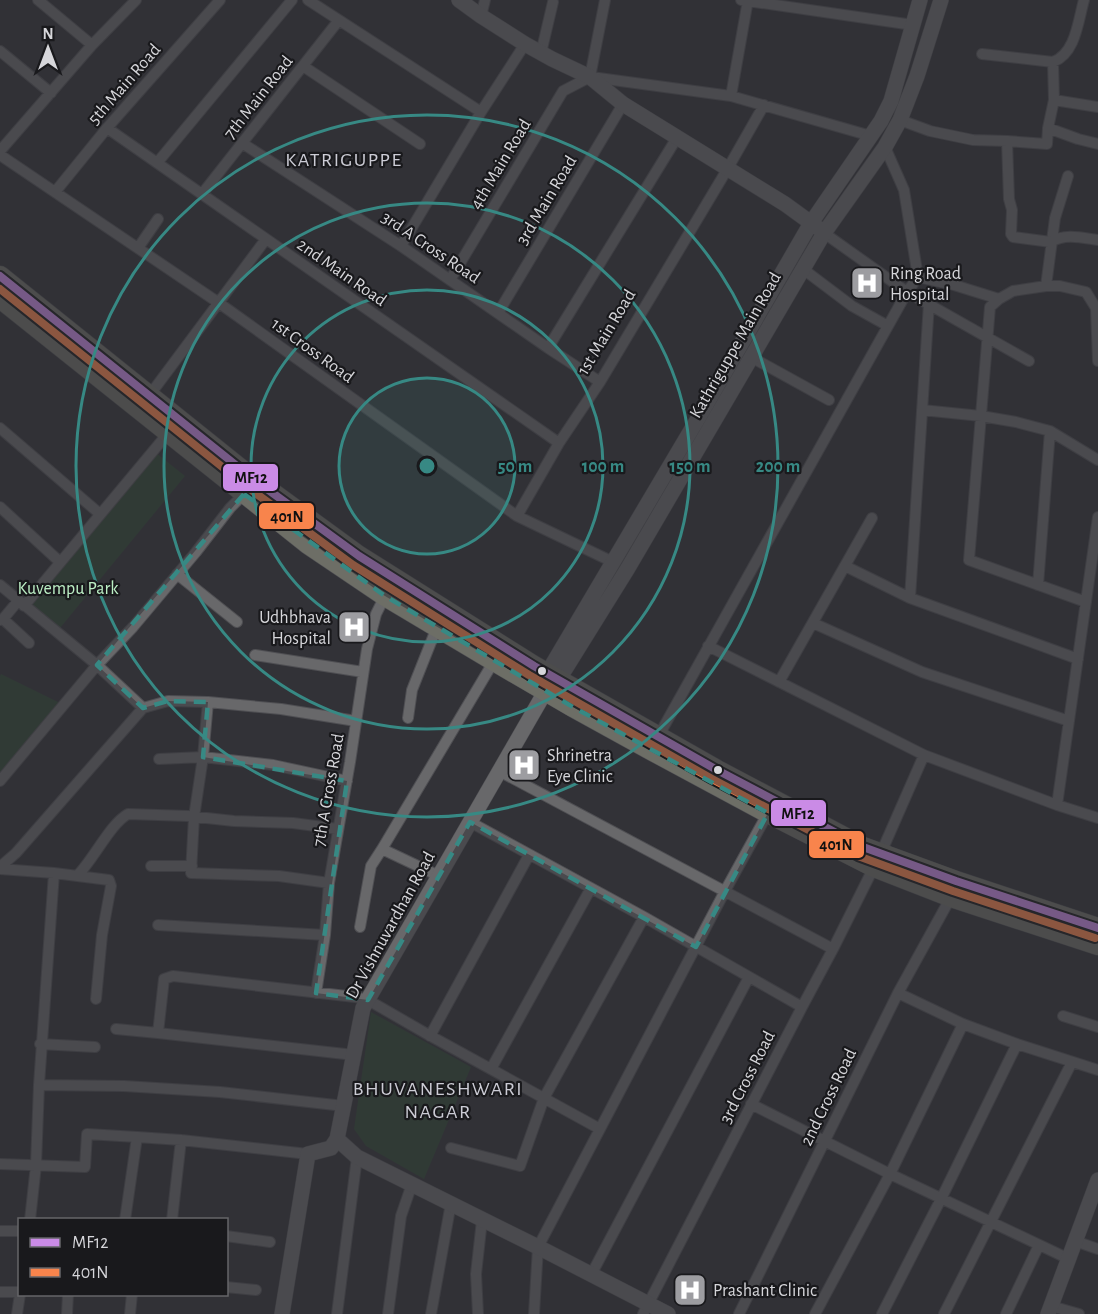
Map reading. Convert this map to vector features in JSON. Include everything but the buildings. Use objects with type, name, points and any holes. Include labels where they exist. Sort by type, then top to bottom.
[{"type":"highway","points":[[0,276],[252,478],[358,556],[593,718],[768,813],[878,860],[951,897],[1098,945]]},
{"type":"highway","points":[[0,298],[308,544],[385,596],[494,661],[658,737],[863,847],[878,860],[956,880],[1098,928]]},
{"type":"street","points":[[38,0],[51,4],[92,45]]},
{"type":"street","points":[[0,153],[92,45],[136,0]]},
{"type":"street","name":"5th Main Road","points":[[55,192],[107,128],[220,0]]},
{"type":"street","points":[[157,163],[292,0]]},
{"type":"street","points":[[308,0],[481,112]]},
{"type":"street","points":[[459,0],[525,44],[590,77],[623,104],[785,204],[907,292],[1029,361]]},
{"type":"street","points":[[481,16],[485,0]]},
{"type":"street","points":[[590,77],[605,0]]},
{"type":"street","points":[[731,96],[746,0],[913,25]]},
{"type":"street","name":"Kathriguppe Main Road","points":[[548,686],[613,562],[811,224],[881,121],[891,100],[920,0]]},
{"type":"street","name":"Kathriguppe Main Road","points":[[548,686],[628,568],[824,233],[885,147],[900,120],[941,0]]},
{"type":"street","points":[[982,54],[1053,62],[1064,56],[1073,42],[1084,0]]},
{"type":"street","points":[[541,53],[553,2]]},
{"type":"street","name":"7th Main Road","points":[[202,194],[339,20]]},
{"type":"street","points":[[401,246],[481,112],[525,44]]},
{"type":"street","points":[[0,51],[51,93]]},
{"type":"street","points":[[900,120],[930,131],[973,140],[1047,144],[1054,100],[1053,62]]},
{"type":"street","points":[[303,66],[420,144]]},
{"type":"street","points":[[590,77],[731,96],[871,136]]},
{"type":"street","name":"4th Main Road","points":[[450,280],[563,91],[590,77]]},
{"type":"street","points":[[1054,100],[1098,107]]},
{"type":"street","name":"3rd Main Road","points":[[498,313],[623,104]]},
{"type":"street","name":"1st Main Road","points":[[517,516],[559,443],[600,382],[764,105]]},
{"type":"street","name":"2nd Main Road","points":[[107,128],[559,443]]},
{"type":"street","points":[[1048,128],[1098,144]]},
{"type":"street","points":[[548,348],[678,136]]},
{"type":"street","points":[[1007,141],[1009,199],[1012,210],[1011,234],[1013,237],[1052,242],[1057,238],[1068,237],[1098,240]]},
{"type":"street","name":"3rd A Cross Road","points":[[242,143],[401,246],[600,382]]},
{"type":"street","points":[[658,737],[907,292],[918,278],[904,190],[885,147]]},
{"type":"street","name":"1st Cross Road","points":[[0,153],[219,303],[517,516],[613,562]]},
{"type":"street","points":[[1046,286],[1055,218],[1068,176]]},
{"type":"street","points":[[138,248],[158,219]]},
{"type":"street","points":[[149,396],[266,239]]},
{"type":"street","points":[[803,269],[852,306],[888,326]]},
{"type":"street","points":[[918,278],[954,285],[999,299]]},
{"type":"street","points":[[1086,602],[969,560],[990,307],[1013,291],[1060,286],[1086,292],[1096,308],[1098,361]]},
{"type":"street","points":[[910,598],[929,303]]},
{"type":"street","points":[[751,357],[829,400]]},
{"type":"street","points":[[922,410],[981,416],[1050,431],[1098,460]]},
{"type":"street","points":[[0,428],[100,514]]},
{"type":"street","points":[[1038,585],[1050,431]]},
{"type":"street","points":[[29,643],[2,619],[21,603],[60,561],[169,432]]},
{"type":"street","points":[[0,781],[244,494]]},
{"type":"street","points":[[0,507],[60,561]]},
{"type":"street","points":[[1057,805],[1098,517]]},
{"type":"street","points":[[779,682],[872,518]]},
{"type":"street","points":[[845,566],[910,598],[1078,659]]},
{"type":"street","points":[[177,574],[237,622]]},
{"type":"street","points":[[0,585],[97,665],[142,708]]},
{"type":"street","name":"7th A Cross Road","points":[[316,993],[325,935],[329,883],[363,672],[376,614],[385,596]]},
{"type":"street","points":[[813,623],[922,672],[1069,721]]},
{"type":"street","points":[[408,718],[412,690],[437,627]]},
{"type":"street","points":[[708,646],[924,754],[1057,805],[1098,818]]},
{"type":"street","points":[[255,655],[363,672]]},
{"type":"street","points":[[360,927],[371,866],[494,661]]},
{"type":"street","name":"Dr Vishnuvardhan Road","points":[[337,1139],[363,1008],[548,686]]},
{"type":"street","points":[[0,868],[16,853],[142,708],[168,701],[208,702],[356,721]]},
{"type":"street","points":[[208,702],[194,817],[190,873],[279,876],[329,883]]},
{"type":"street","name":"3rd Cross Road","points":[[646,1308],[878,860],[924,754]]},
{"type":"street","points":[[159,759],[203,757],[273,765],[347,781]]},
{"type":"street","points":[[500,771],[833,949]]},
{"type":"street","points":[[534,1314],[538,1246],[768,813]]},
{"type":"street","points":[[77,876],[86,867],[116,824],[128,814],[293,823],[338,829]]},
{"type":"street","points":[[470,822],[802,1007]]},
{"type":"street","points":[[382,849],[439,876]]},
{"type":"street","points":[[430,1036],[529,855]]},
{"type":"street","points":[[151,866],[192,866]]},
{"type":"street","points":[[0,868],[109,880],[111,886],[102,935],[96,999]]},
{"type":"street","points":[[30,1218],[36,1165],[40,1044],[54,873]]},
{"type":"street","points":[[491,1069],[591,888]]},
{"type":"street","name":"2nd Cross Road","points":[[739,1314],[898,993],[951,897]]},
{"type":"street","points":[[451,1148],[520,1166],[544,1098],[644,917]]},
{"type":"street","points":[[158,925],[325,935]]},
{"type":"street","points":[[158,1033],[164,979],[173,976],[355,997],[368,1000],[600,1129]]},
{"type":"street","points":[[591,1275],[749,977]]},
{"type":"street","points":[[898,993],[963,1024],[1098,1070]]},
{"type":"street","points":[[1063,1016],[1098,1026]]},
{"type":"street","points":[[815,1314],[890,1174],[963,1024]]},
{"type":"street","points":[[116,1029],[354,1055]]},
{"type":"street","points":[[40,1044],[95,1047]]},
{"type":"street","points":[[882,1314],[1017,1044]]},
{"type":"street","points":[[944,1314],[1072,1062]]},
{"type":"street","points":[[39,1085],[124,1086],[220,1092],[344,1106]]},
{"type":"street","points":[[751,1104],[890,1174],[1069,1259]]},
{"type":"street","points":[[0,1164],[85,1167],[87,1134],[181,1140],[308,1154],[331,1148],[337,1139],[357,1157],[538,1246],[646,1308],[668,1314]]},
{"type":"street","points":[[125,1218],[137,1137]]},
{"type":"street","points":[[172,1218],[181,1140]]},
{"type":"street","points":[[282,1314],[308,1154]]},
{"type":"street","points":[[337,1314],[357,1157]]},
{"type":"street","points":[[388,1314],[401,1216],[412,1184]]},
{"type":"street","points":[[1079,1314],[1050,1310],[1097,1187]]},
{"type":"street","points":[[430,1314],[451,1203]]},
{"type":"street","points":[[478,1314],[476,1274],[482,1220]]},
{"type":"street","points":[[0,1231],[18,1230]]},
{"type":"street","points":[[228,1236],[270,1242]]},
{"type":"street","points":[[1076,1240],[1098,1249]]},
{"type":"street","points":[[1006,1314],[1039,1245]]},
{"type":"street","points":[[228,1287],[256,1290]]},
{"type":"street","points":[[0,1292],[18,1293]]},
{"type":"street","points":[[16,1314],[19,1296]]},
{"type":"street","points":[[67,1314],[68,1296]]},
{"type":"street","points":[[130,1314],[132,1296]]},
{"type":"highlighted area","points":[[244,494],[385,596],[573,707],[768,813],[696,947],[470,822],[368,1000],[316,993],[347,781],[203,757],[208,702],[168,701],[143,708],[97,665]]},
{"type":"green space","name":"Kuvempu Park","points":[[155,452],[185,476],[60,628],[30,604]]},
{"type":"green space","points":[[1,674],[60,703],[0,775],[0,676]]},
{"type":"green space","points":[[371,1012],[471,1067],[424,1179],[366,1146],[354,1129]]},
{"type":"transit line","name":"MF12","points":[[0,276],[252,478],[359,556],[534,666],[717,770],[863,847],[956,881],[1098,928]]},
{"type":"transit line","name":"401N","points":[[0,289],[246,486],[353,565],[529,675],[712,779],[858,856],[953,891],[1095,938]]},
{"type":"place","name":"Ring Road Hospital","points":[[867,283]]},
{"type":"place","name":"Udhbhava Hospital","points":[[354,627]]},
{"type":"place","name":"Shrinetra Eye Clinic","points":[[524,765]]},
{"type":"place","name":"Prashant Clinic","points":[[690,1290]]},
{"type":"district","name":"KATRIGUPPE","points":[[344,159]]},
{"type":"district","name":"BHUVANESHWARI NAGAR","points":[[438,1100]]}]
